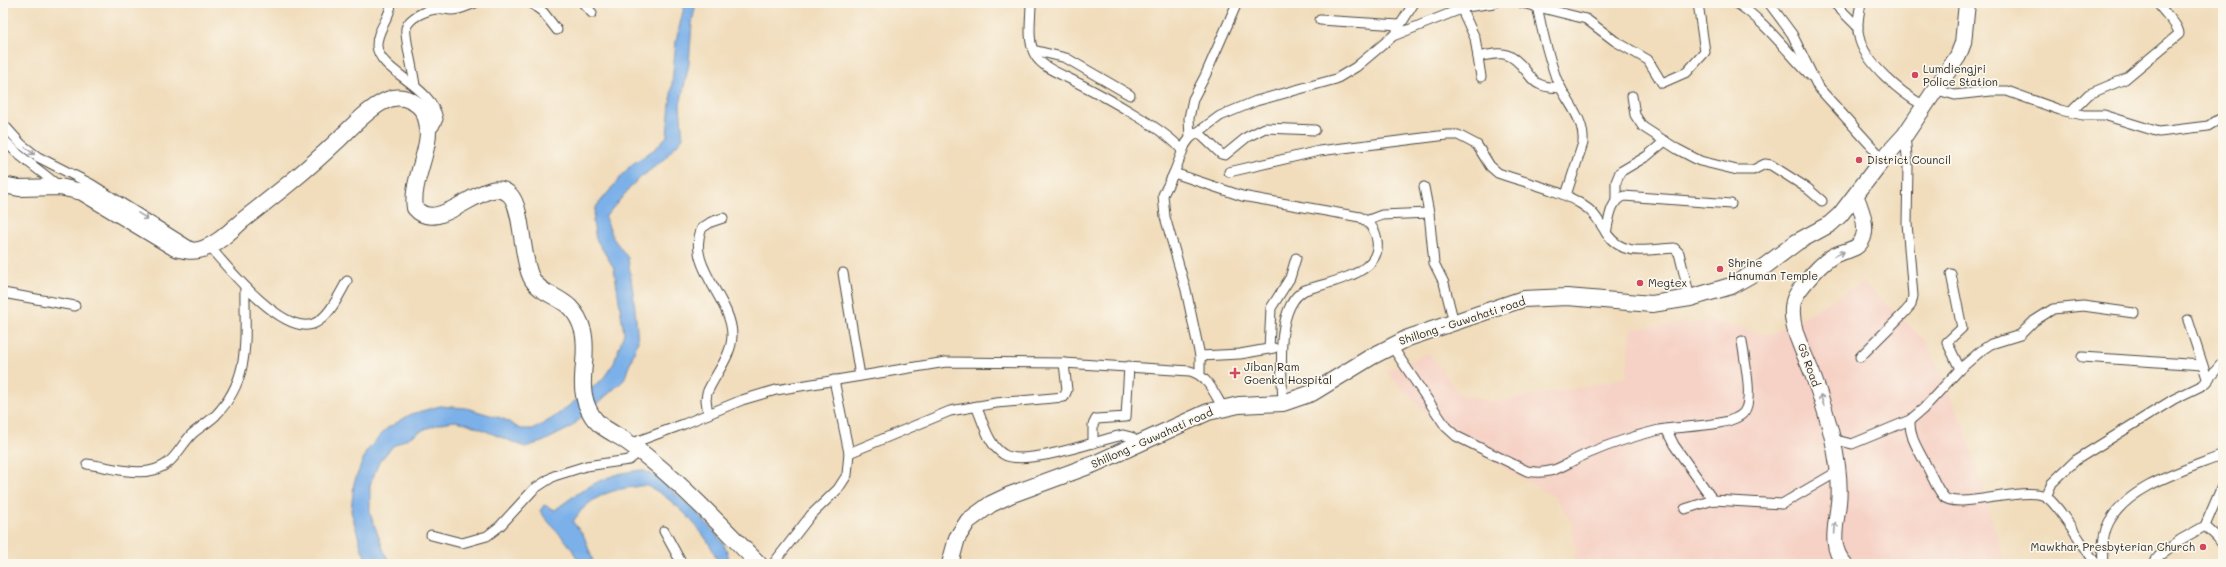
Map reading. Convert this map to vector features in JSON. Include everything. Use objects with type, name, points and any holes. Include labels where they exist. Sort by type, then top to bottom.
[{"type":"highway","name":"Shillong - Guwahati road","points":[[950,564],[956,538],[962,528],[976,514],[1010,495],[1077,470],[1190,420],[1223,408],[1283,403],[1312,393],[1391,345],[1523,299],[1567,297],[1645,304],[1690,298],[1731,286],[1747,277],[1797,242],[1830,224],[1856,196],[1883,159],[1905,134],[1923,105],[1937,90],[1962,47],[1968,3]]},
{"type":"highway","points":[[3,185],[19,188],[60,187],[82,192],[175,248],[187,251],[203,248],[322,156],[380,104],[392,98],[404,98],[412,101],[424,113],[427,131],[415,193],[415,208],[423,215],[436,216],[493,190],[505,191],[510,194],[516,205],[522,246],[530,276],[535,284],[566,303],[579,320],[583,332],[584,345],[582,391],[585,404],[592,416],[602,427],[633,446],[675,480],[759,564]]},
{"type":"main road","name":"GS Road","points":[[1845,564],[1840,559],[1834,543],[1839,497],[1832,439],[1822,402],[1792,320],[1793,303],[1798,292],[1822,264],[1832,257],[1857,246],[1862,242],[1864,227],[1863,212],[1856,196]]},
{"type":"street","points":[[391,3],[391,10],[377,42],[377,48],[384,60],[430,100],[437,112],[437,124],[427,131]]},
{"type":"street","points":[[415,86],[412,64],[405,35],[406,27],[410,20],[431,10],[440,8],[458,10],[475,3]]},
{"type":"street","points":[[531,3],[543,12],[557,30]]},
{"type":"street","points":[[583,3],[592,14]]},
{"type":"street","points":[[1031,3],[1031,43],[1039,60],[1049,68],[1102,96],[1168,136],[1182,151]]},
{"type":"street","points":[[1190,138],[1189,118],[1193,99],[1237,3]]},
{"type":"street","points":[[1393,36],[1414,3]]},
{"type":"street","points":[[1223,408],[1200,374],[1200,356],[1186,290],[1165,217],[1163,195],[1174,173],[1182,151],[1190,138],[1216,118],[1234,109],[1256,101],[1328,82],[1345,74],[1356,67],[1393,36],[1462,10],[1466,7],[1494,3]]},
{"type":"street","points":[[1522,3],[1586,19],[1621,45],[1648,60],[1658,73],[1662,83],[1687,72],[1705,52],[1698,3]]},
{"type":"street","points":[[1736,3],[1743,7],[1763,26],[1814,80]]},
{"type":"street","points":[[1769,3],[1792,34],[1818,87],[1883,159]]},
{"type":"street","points":[[1834,3],[1858,27]]},
{"type":"street","points":[[1861,3],[1858,27],[1859,38],[1868,56],[1880,70],[1911,99],[1923,105]]},
{"type":"street","points":[[2071,112],[2089,94],[2125,79],[2179,34],[2176,26],[2162,12],[2158,3]]},
{"type":"street","points":[[1537,6],[1543,38],[1560,88],[1578,116],[1584,134],[1583,143],[1566,195]]},
{"type":"street","points":[[1462,10],[1472,28],[1481,77]]},
{"type":"street","points":[[1320,20],[1399,25]]},
{"type":"street","points":[[1033,50],[1066,58],[1130,95]]},
{"type":"street","points":[[1478,57],[1497,52],[1509,55],[1521,65],[1535,82],[1544,86],[1560,88]]},
{"type":"street","points":[[1937,90],[1955,95],[1991,91],[2007,91],[2046,106],[2071,112],[2104,115],[2159,132],[2208,126],[2223,117]]},
{"type":"street","points":[[1632,96],[1638,122],[1647,131],[1665,142],[1700,161],[1720,167],[1747,171],[1762,164],[1771,165],[1807,188],[1822,201]]},
{"type":"street","points":[[3,124],[21,144],[38,157],[92,184],[203,248],[274,312],[295,324],[304,326],[314,324],[322,318],[332,306],[347,281]]},
{"type":"street","points":[[1198,132],[1221,154],[1225,155],[1248,137],[1265,128],[1315,130]]},
{"type":"street","points":[[1860,357],[1905,312],[1911,305],[1913,296],[1907,223],[1908,167],[1905,134]]},
{"type":"street","points":[[1230,172],[1319,151],[1434,136],[1458,135],[1477,145],[1490,166],[1498,173],[1566,195],[1592,211],[1598,217],[1606,233],[1614,242],[1628,250],[1641,252],[1670,248],[1676,250],[1679,253],[1690,298]]},
{"type":"street","points":[[3,139],[18,154],[60,187]]},
{"type":"street","points":[[1606,233],[1616,200],[1616,182],[1620,172],[1647,156],[1665,142]]},
{"type":"street","points":[[1174,173],[1242,196],[1360,217],[1366,220],[1377,240],[1378,247],[1372,261],[1360,272],[1298,294],[1287,310],[1283,346],[1283,403]]},
{"type":"street","points":[[1424,187],[1429,213],[1434,263],[1444,283],[1454,323]]},
{"type":"street","points":[[1616,200],[1624,196],[1645,196],[1731,204]]},
{"type":"street","points":[[1366,220],[1382,215],[1429,213]]},
{"type":"street","points":[[708,414],[706,400],[707,393],[730,349],[732,335],[725,310],[702,261],[698,242],[702,228],[710,222],[723,218]]},
{"type":"street","points":[[1269,348],[1271,308],[1290,278],[1296,258]]},
{"type":"street","points":[[844,273],[860,376]]},
{"type":"street","points":[[1951,274],[1962,328],[1947,342],[1960,369]]},
{"type":"street","points":[[87,464],[147,472],[160,468],[169,462],[192,434],[216,416],[237,386],[243,368],[245,349],[245,287]]},
{"type":"street","points":[[3,293],[75,306]]},
{"type":"street","points":[[1832,439],[1852,444],[1910,420],[1923,409],[1960,369],[1991,344],[2020,335],[2038,318],[2053,309],[2083,306],[2134,313]]},
{"type":"street","points":[[2188,320],[2208,381]]},
{"type":"street","points":[[1391,345],[1451,432],[1456,436],[1527,471],[1550,473],[1586,455],[1612,445],[1666,429],[1733,420],[1743,414],[1748,406],[1748,393],[1742,340]]},
{"type":"street","points":[[1200,356],[1240,354],[1283,346]]},
{"type":"street","points":[[2082,357],[2202,365]]},
{"type":"street","points":[[431,535],[462,543],[487,536],[500,526],[526,496],[554,476],[586,466],[629,460],[633,446],[742,400],[776,390],[946,362],[1064,363],[1176,368],[1200,374]]},
{"type":"street","points":[[2046,496],[2054,480],[2080,456],[2174,399],[2189,393],[2208,381],[2223,362]]},
{"type":"street","points":[[849,453],[950,411],[976,406],[1064,397],[1067,390],[1064,363]]},
{"type":"street","points":[[1093,443],[1093,425],[1096,419],[1126,417],[1129,366]]},
{"type":"street","points":[[773,564],[820,504],[844,482],[849,469],[849,453],[834,380]]},
{"type":"street","points":[[976,406],[991,440],[996,448],[1007,456],[1031,457],[1122,435],[1131,437],[1138,444]]},
{"type":"street","points":[[1910,420],[1910,434],[1939,491],[1949,501],[1955,502],[2038,494],[2046,496],[2054,504],[2096,564]]},
{"type":"street","points":[[1666,429],[1674,444],[1713,500]]},
{"type":"street","points":[[2103,564],[2102,544],[2108,523],[2126,502],[2149,486],[2223,455]]},
{"type":"street","points":[[1685,509],[1713,500],[1782,504],[1837,472]]},
{"type":"street","points":[[2153,564],[2159,556],[2180,540],[2205,526],[2223,484]]},
{"type":"street","points":[[2205,526],[2223,545]]},
{"type":"street","points":[[664,531],[682,564]]},
{"type":"shaded area","points":[[1863,282],[1927,342],[1966,432],[2005,564],[1576,564],[1573,525],[1556,498],[1443,432],[1385,371],[1429,353],[1460,395],[1492,402],[1588,386],[1627,377],[1631,329],[1710,321],[1771,335]]},
{"type":"water","points":[[685,3],[696,3],[692,23],[689,64],[680,105],[683,138],[662,161],[636,181],[605,217],[613,238],[628,258],[634,299],[638,341],[624,380],[570,428],[542,442],[525,447],[466,423],[454,421],[442,423],[425,429],[393,446],[379,462],[370,485],[370,513],[385,554],[392,564],[368,564],[362,550],[351,511],[354,483],[366,452],[386,429],[411,414],[440,406],[466,408],[504,419],[520,429],[534,429],[553,418],[602,380],[614,363],[624,333],[614,268],[596,239],[593,222],[595,208],[631,165],[656,148],[667,136],[676,41]]},
{"type":"water","points":[[642,470],[651,474],[662,482],[701,517],[721,540],[726,549],[730,564],[718,564],[708,542],[690,519],[679,508],[657,491],[644,486],[626,488],[608,493],[592,501],[578,514],[573,522],[584,536],[594,564],[579,564],[572,549],[540,511],[544,505],[555,510],[586,488],[606,478],[617,474]]},
{"type":"place","name":"Lumdiengjri Police Station","points":[[1915,75]]},
{"type":"place","name":"District Council","points":[[1859,160]]},
{"type":"place","name":"Shrine Hanuman Temple","points":[[1720,269]]},
{"type":"place","name":"Megtex","points":[[1640,283]]},
{"type":"place","name":"Jiban Ram Goenka Hospital","points":[[1235,373]]},
{"type":"place","name":"Mawkhar Presbyterian Church","points":[[2203,547]]}]
